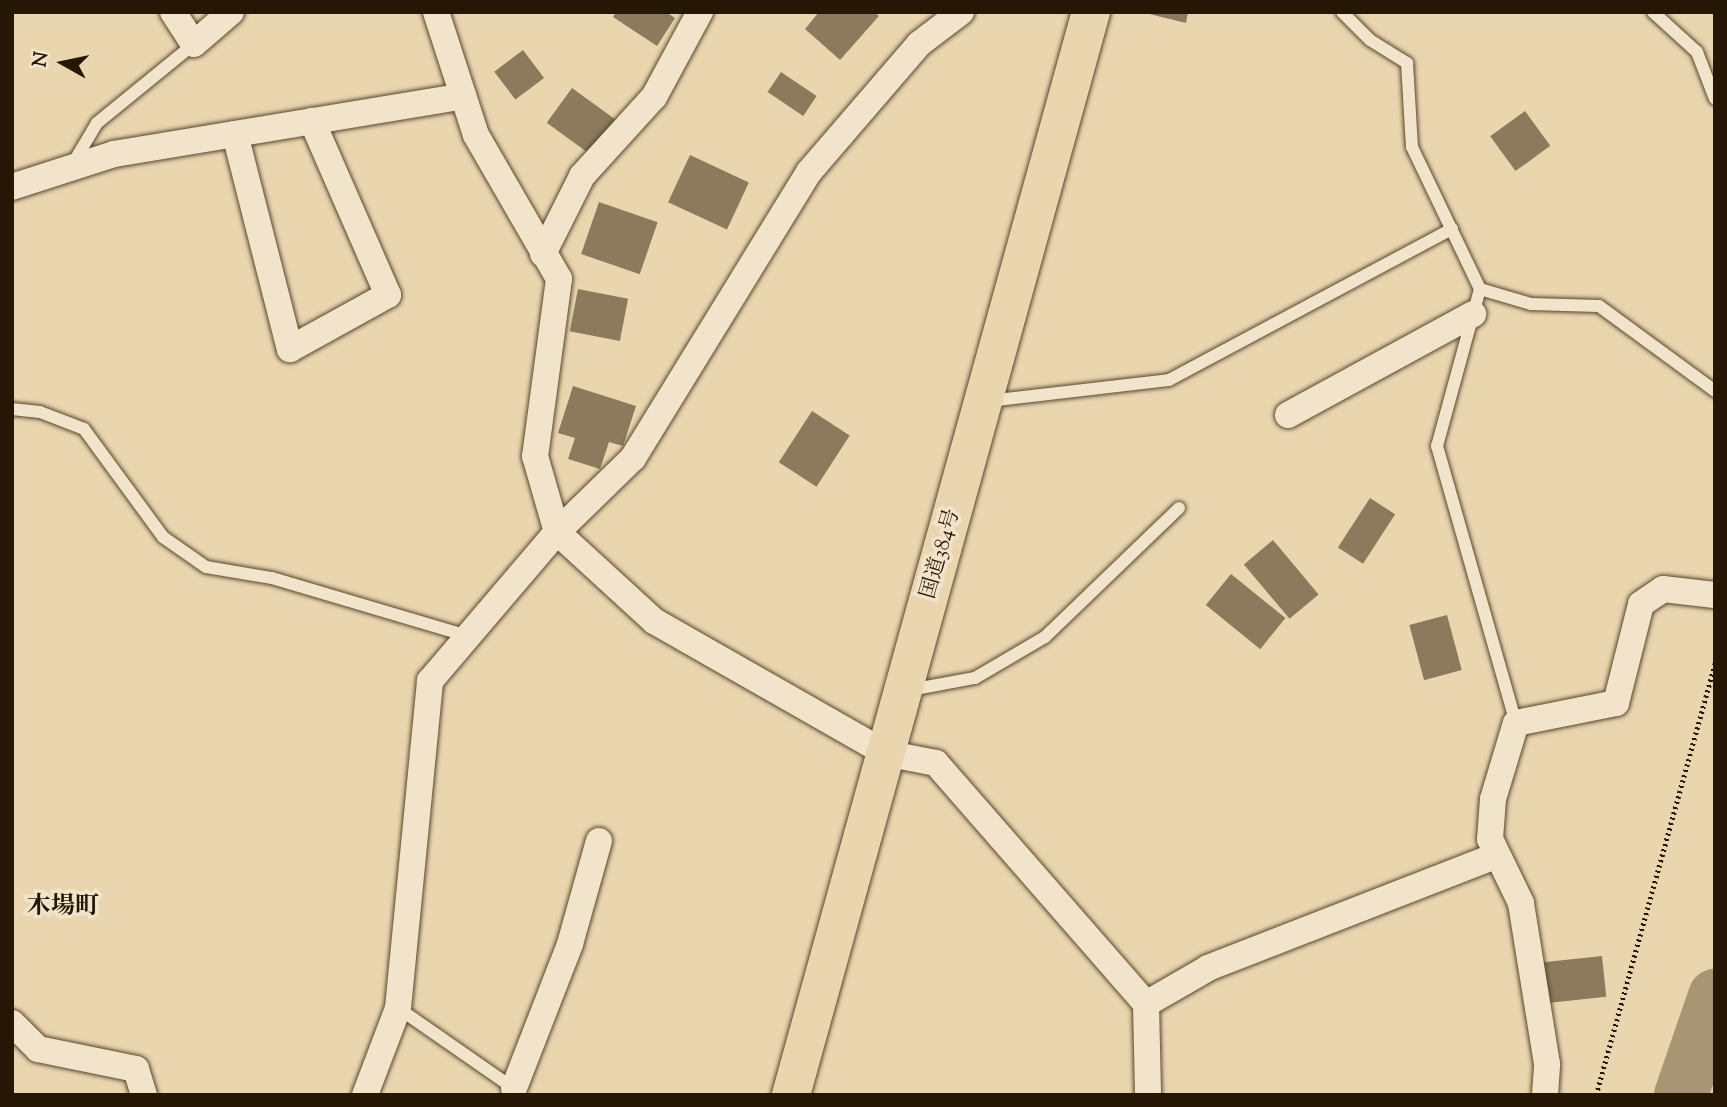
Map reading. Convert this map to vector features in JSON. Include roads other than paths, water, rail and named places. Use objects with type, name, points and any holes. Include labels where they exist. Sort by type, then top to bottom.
[{"type":"highway","name":"国道384号","points":[[791,1095],[1091,12]]},
{"type":"street","points":[[173,12],[194,44],[231,12]]},
{"type":"street","points":[[436,12],[476,135],[559,279],[535,456],[557,532],[654,621],[885,753],[936,763],[1146,1004],[1148,1095]]},
{"type":"street","points":[[543,254],[582,176],[654,97],[700,12]]},
{"type":"street","points":[[365,1095],[398,1008],[430,681],[557,532],[633,458],[809,172],[919,44],[961,12]]},
{"type":"street","points":[[12,187],[114,154],[463,96]]},
{"type":"street","points":[[235,134],[290,349],[388,295],[312,121]]},
{"type":"street","points":[[1288,415],[1473,314]]},
{"type":"street","points":[[1545,1095],[1547,1064],[1521,903],[1494,856],[1493,799],[1516,723],[1616,703],[1641,604],[1663,589],[1715,595]]},
{"type":"street","points":[[518,1092],[570,944],[599,841]]},
{"type":"street","points":[[1146,1004],[1208,968],[1494,856]]},
{"type":"street","points":[[12,1023],[38,1049],[136,1069],[144,1095]]},
{"type":"lane","points":[[1342,12],[1370,40],[1407,63],[1412,147],[1480,289],[1437,446],[1516,723]]},
{"type":"lane","points":[[1653,12],[1697,52],[1715,99]]},
{"type":"lane","points":[[69,168],[97,123],[194,44]]},
{"type":"lane","points":[[984,401],[1169,380],[1451,229]]},
{"type":"lane","points":[[1480,289],[1531,304],[1599,306],[1715,391]]},
{"type":"lane","points":[[12,409],[40,412],[84,429],[163,537],[206,567],[272,578],[468,636]]},
{"type":"lane","points":[[902,691],[975,678],[1045,637],[1179,508]]},
{"type":"lane","points":[[398,1008],[518,1092]]},
{"type":"waterway","points":[[1681,1095],[1715,996]]},
{"type":"district","name":"木場町","points":[[63,908]]}]
